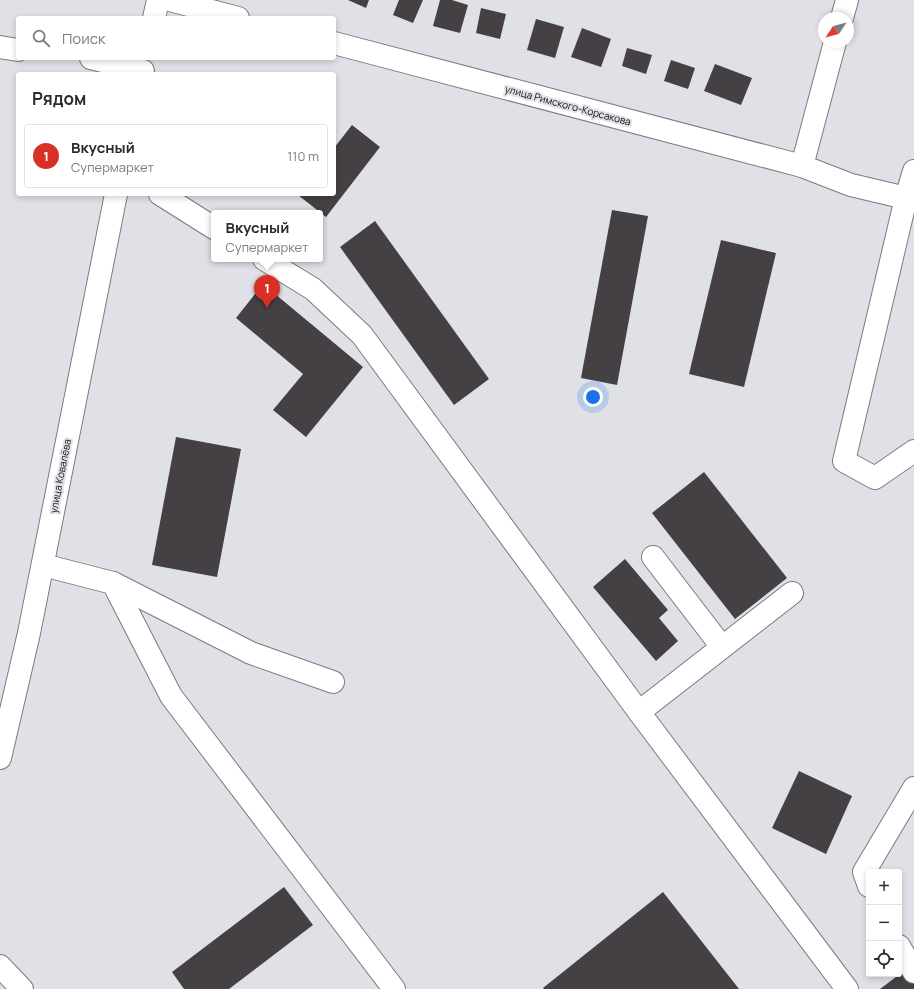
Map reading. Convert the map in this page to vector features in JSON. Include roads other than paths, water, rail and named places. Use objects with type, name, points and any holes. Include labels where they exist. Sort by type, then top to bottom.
[{"type":"street","points":[[154,16],[158,0]]},
{"type":"street","points":[[170,0],[230,16]]},
{"type":"street","points":[[843,12],[846,0]]},
{"type":"street","name":"улица Римского-Корсакова","points":[[336,44],[802,166],[851,185],[910,200]]},
{"type":"street","points":[[0,47],[16,50]]},
{"type":"street","points":[[802,166],[833,48]]},
{"type":"street","points":[[102,60],[144,68]]},
{"type":"street","points":[[914,172],[910,200],[844,461],[875,478],[914,451]]},
{"type":"street","name":"улица Ковалёва","points":[[0,758],[43,565],[116,196]]},
{"type":"street","points":[[163,196],[211,226]]},
{"type":"street","points":[[269,262],[313,289],[362,335],[639,712],[847,989]]},
{"type":"street","points":[[653,557],[722,648]]},
{"type":"street","points":[[43,565],[114,583],[251,653],[333,682]]},
{"type":"street","points":[[114,583],[171,696],[394,989]]},
{"type":"street","points":[[639,712],[792,593]]},
{"type":"street","points":[[866,878],[864,872],[914,788]]},
{"type":"street","points":[[902,951],[914,972]]},
{"type":"street","points":[[0,966],[22,989]]},
{"type":"place","name":"Вкусный","points":[[267,308]]}]
